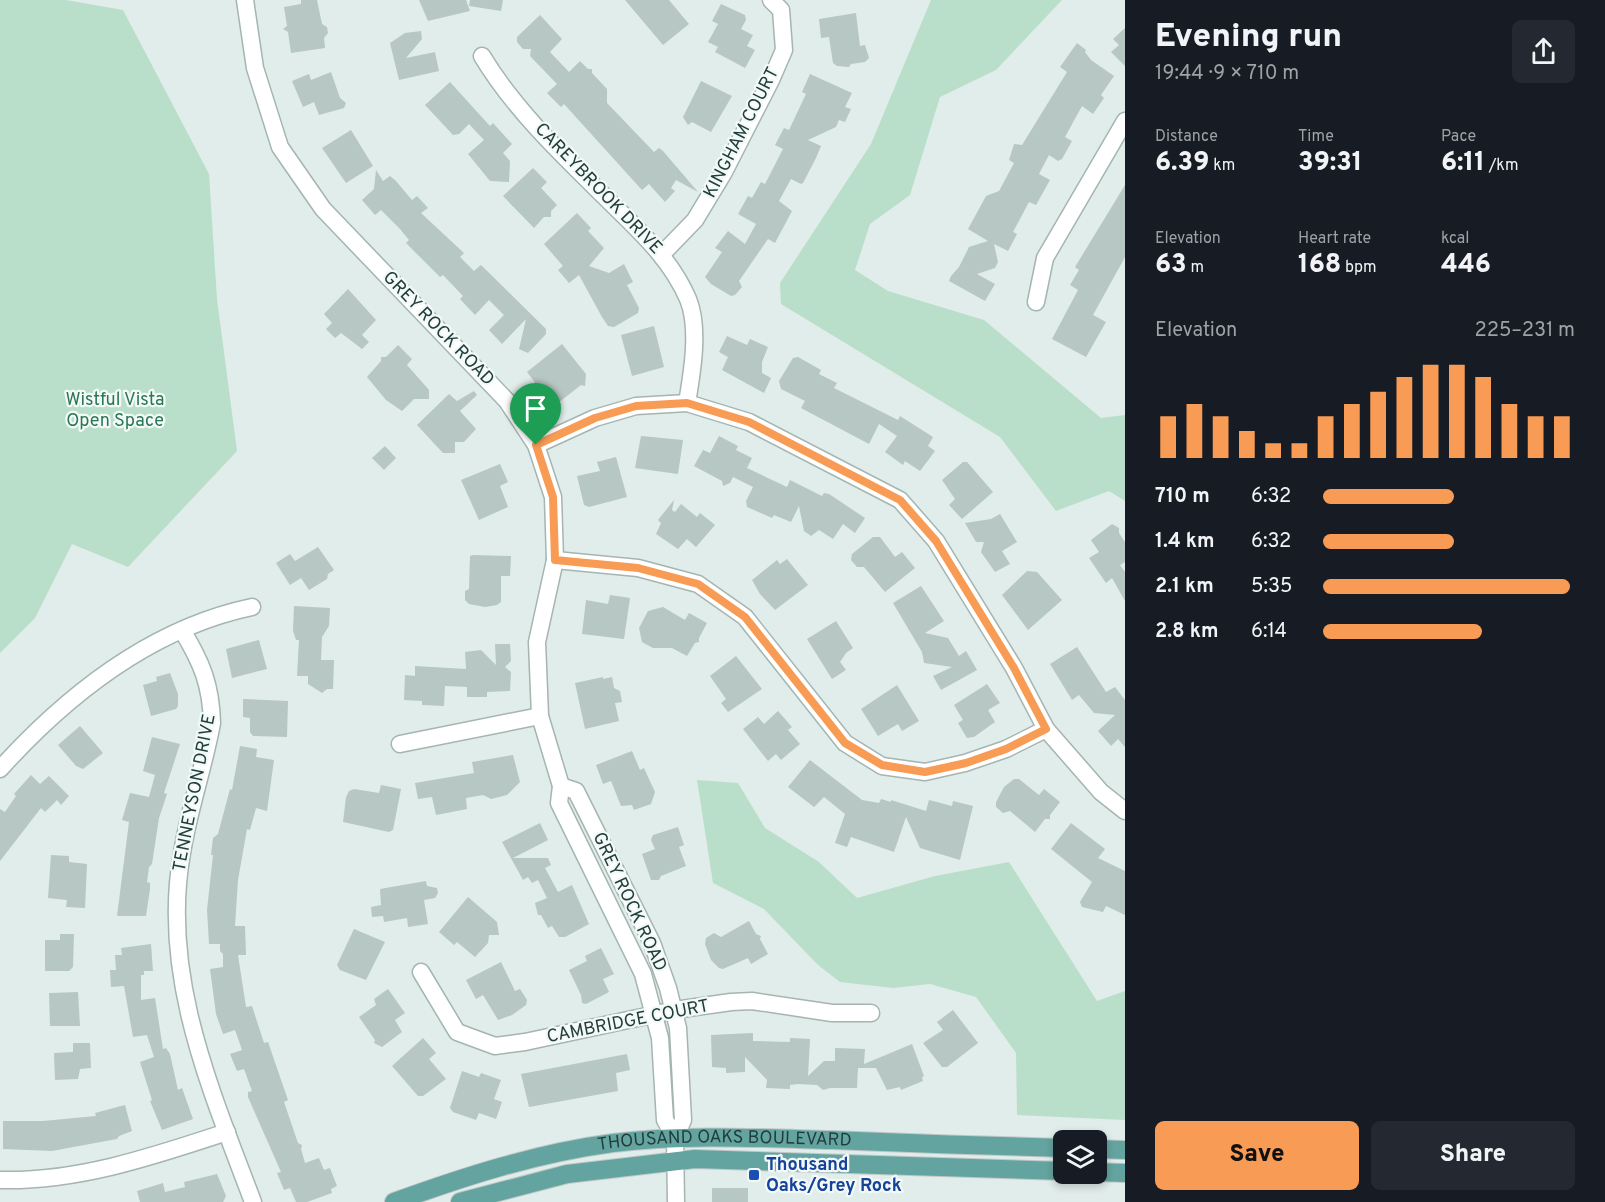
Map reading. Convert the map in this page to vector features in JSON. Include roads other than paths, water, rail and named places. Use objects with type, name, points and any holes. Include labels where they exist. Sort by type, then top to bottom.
[{"type":"main road","name":"THOUSAND OAKS BOULEVARD","points":[[394,1202],[529,1159],[602,1145],[675,1138],[758,1138],[1053,1148]]},
{"type":"main road","points":[[1107,1149],[1125,1150]]},
{"type":"main road","name":"THOUSAND OAKS BOULEVARD","points":[[460,1202],[567,1174],[676,1161],[757,1160],[1053,1171]]},
{"type":"main road","points":[[1107,1172],[1125,1173]]},
{"type":"street","name":"GREY ROCK ROAD","points":[[245,0],[255,68],[280,147],[323,209],[507,401],[536,445],[553,497],[555,560],[537,642],[540,716],[561,786],[559,803],[643,974],[660,1038],[665,1120],[675,1138]]},
{"type":"street","name":"KINGHAM COURT","points":[[662,254],[695,220],[724,172],[771,80],[783,50],[780,10],[771,0]]},
{"type":"street","name":"CAREYBROOK DRIVE","points":[[483,56],[500,85],[582,174],[662,254],[689,301],[695,354],[687,403]]},
{"type":"street","points":[[1036,302],[1045,258],[1125,121]]},
{"type":"street","points":[[536,445],[595,418],[636,406],[687,403],[749,422],[900,500],[936,541],[1014,668],[1046,729],[1101,792],[1125,811]]},
{"type":"street","points":[[555,560],[638,568],[698,584],[745,617],[845,743],[882,765],[925,772],[966,763],[1006,749],[1046,729]]},
{"type":"street","points":[[0,769],[39,726],[110,670],[182,630],[223,613],[252,607]]},
{"type":"street","name":"TENNEYSON DRIVE","points":[[182,630],[203,665],[212,703],[212,723],[182,853],[176,905],[178,961],[189,1024],[253,1202]]},
{"type":"street","points":[[400,744],[540,716]]},
{"type":"street","name":"GREY ROCK ROAD","points":[[561,786],[576,791],[652,943],[675,1010],[683,1120],[675,1138],[676,1202]]},
{"type":"street","name":"CAMBRIDGE COURT","points":[[421,972],[457,1032],[495,1046],[525,1042],[675,1010],[752,1001],[832,1013],[871,1013]]},
{"type":"street","points":[[0,1180],[79,1174],[148,1158],[227,1132]]},
{"type":"place","name":"Thousand Oaks/Grey Rock","points":[[754,1175]]},
{"type":"park label","name":"Wistful Vista Open Space","points":[[115,410]]}]
